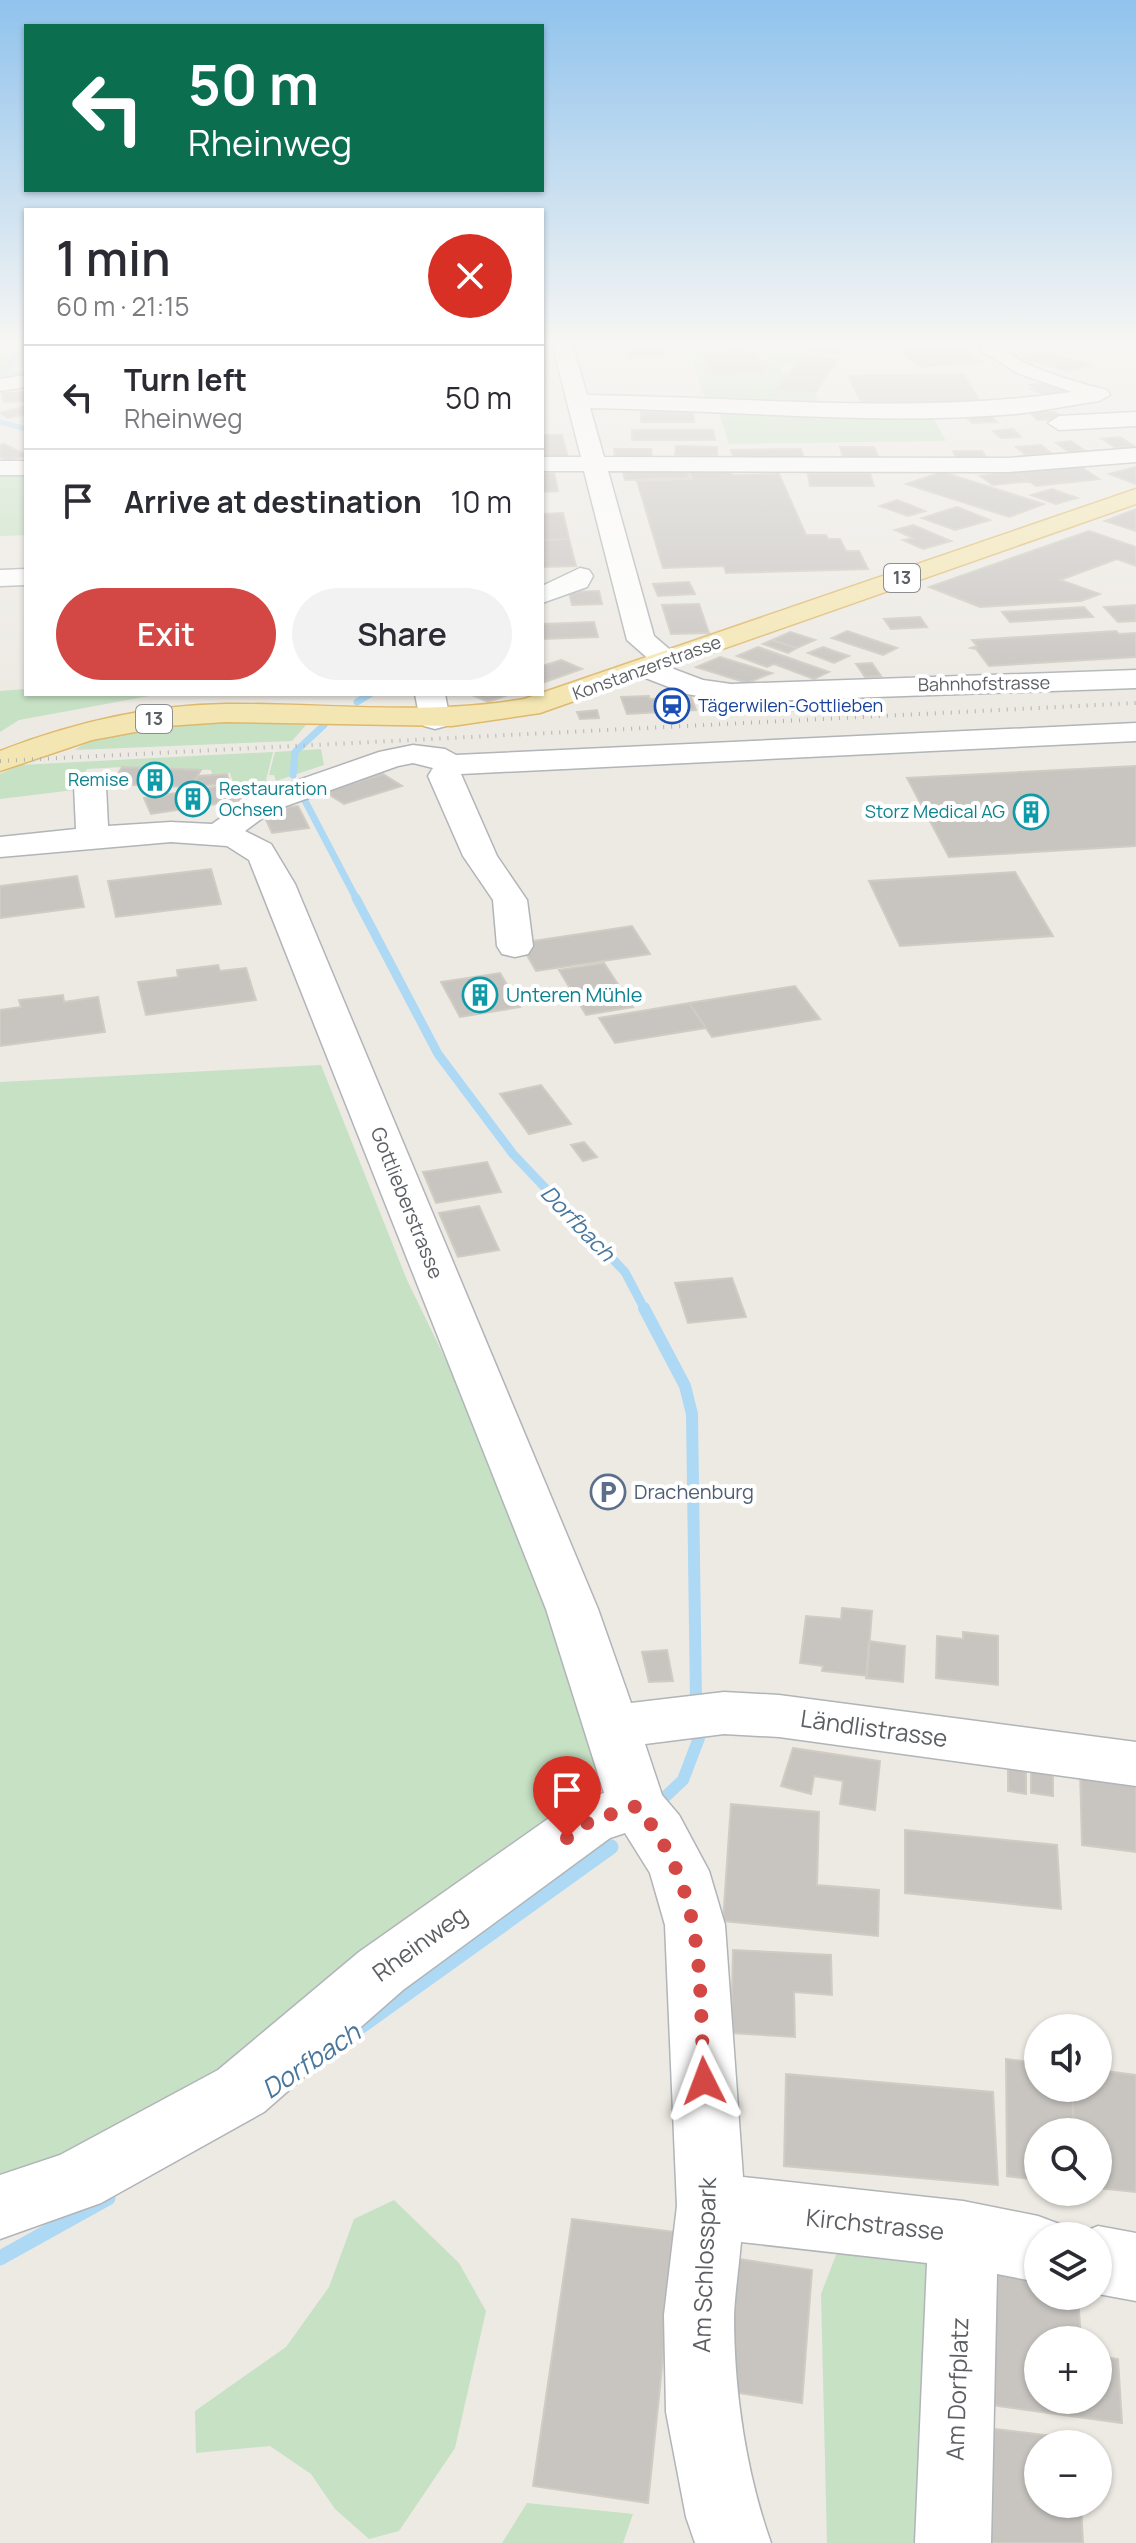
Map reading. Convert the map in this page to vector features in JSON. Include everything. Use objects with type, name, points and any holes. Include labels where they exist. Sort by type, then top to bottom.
[{"type":"main road","name":"Konstanzerstrasse","points":[[0,762],[84,732],[151,719],[226,713],[353,719],[433,707],[530,707],[1136,496]]},
{"type":"street","points":[[544,464],[1008,465],[1051,462]]},
{"type":"street","name":"Bahnhofstrasse","points":[[594,464],[641,640],[656,664],[697,688],[731,693],[1136,679]]},
{"type":"street","points":[[0,468],[24,468]]},
{"type":"street","points":[[544,594],[578,581],[580,576]]},
{"type":"street","points":[[0,578],[24,577]]},
{"type":"street","points":[[218,835],[261,804],[390,759],[413,754],[434,756],[450,765],[1136,732]]},
{"type":"street","points":[[450,765],[444,776],[480,856],[510,900],[515,946]]},
{"type":"street","points":[[90,786],[89,812],[94,839]]},
{"type":"street","name":"Gottlieberstrasse","points":[[0,847],[187,833],[239,839],[256,848],[278,884],[572,1609],[629,1724],[648,1819]]},
{"type":"street","name":"Ländlistrasse","points":[[629,1724],[724,1713],[779,1716],[1136,1764]]},
{"type":"street","name":"Am Schlosspark","points":[[648,1819],[679,1871],[695,1925],[711,2206],[699,2315],[703,2412],[724,2517],[733,2543]]},
{"type":"street","name":"Rheinweg","points":[[0,2207],[77,2181],[241,2091],[381,1971],[590,1821],[648,1819]]},
{"type":"street","name":"Kirchstrasse","points":[[711,2206],[963,2234],[1024,2246]]},
{"type":"street","name":"Am Dorfplatz","points":[[953,2543],[963,2234]]},
{"type":"street","points":[[1112,2263],[1136,2267]]},
{"type":"green space","points":[[0,472],[24,472],[24,535],[0,536]]},
{"type":"green space","points":[[24,689],[24,696],[149,696],[19,720],[0,732],[0,691]]},
{"type":"green space","points":[[249,722],[306,725],[292,741],[75,750],[112,734],[135,729]]},
{"type":"green space","points":[[321,749],[324,765],[276,781],[274,775],[269,775],[275,752]]},
{"type":"green space","points":[[273,752],[266,780],[271,784],[268,785],[233,782],[230,773],[212,774],[211,770],[122,767],[87,769],[74,790],[0,799],[0,774],[20,765]]},
{"type":"green space","points":[[321,1065],[407,1280],[589,1655],[637,1806],[241,2091],[0,2207],[0,1082]]},
{"type":"green space","points":[[394,2200],[459,2263],[486,2311],[455,2448],[399,2531],[369,2539],[335,2509],[311,2474],[270,2446],[196,2453],[195,2411],[286,2347],[329,2287],[354,2219]]},
{"type":"green space","points":[[838,2250],[928,2263],[945,2543],[827,2543],[821,2294]]},
{"type":"green space","points":[[527,2503],[633,2514],[623,2543],[502,2543]]},
{"type":"building","points":[[1077,464],[1099,479],[1036,486],[1015,471]]},
{"type":"building","points":[[1136,467],[1136,484],[1109,474]]},
{"type":"building","points":[[622,468],[686,468],[689,478],[625,480]]},
{"type":"building","points":[[730,469],[732,475],[779,474],[806,535],[840,539],[846,551],[859,551],[868,569],[726,573],[724,566],[663,568],[637,481],[692,479],[689,471]]},
{"type":"building","points":[[942,472],[1044,504],[1009,517],[906,484]]},
{"type":"building","points":[[1016,472],[1029,481],[993,485],[980,476]]},
{"type":"building","points":[[544,473],[554,473],[558,491],[544,492]]},
{"type":"building","points":[[808,474],[870,474],[874,486],[810,486]]},
{"type":"building","points":[[1052,489],[1077,498],[1056,504],[1031,495]]},
{"type":"building","points":[[897,500],[925,511],[908,516],[880,506]]},
{"type":"building","points":[[957,507],[990,520],[955,530],[922,518]]},
{"type":"building","points":[[1136,509],[1136,531],[1105,521]]},
{"type":"building","points":[[563,513],[569,539],[544,540],[544,514]]},
{"type":"building","points":[[913,525],[951,541],[923,549],[903,540],[913,538],[895,530]]},
{"type":"building","points":[[1089,531],[1136,547],[1136,566],[1117,559],[1060,580],[1100,594],[1081,601],[980,607],[929,587]]},
{"type":"building","points":[[569,539],[576,566],[544,567],[544,540]]},
{"type":"building","points":[[689,582],[695,594],[658,596],[653,584]]},
{"type":"building","points":[[599,591],[602,604],[572,605],[569,592]]},
{"type":"building","points":[[699,604],[709,633],[671,634],[662,605]]},
{"type":"building","points":[[1136,605],[1136,621],[1118,622],[1104,607]]},
{"type":"building","points":[[1084,607],[1093,617],[1010,622],[1002,612]]},
{"type":"building","points":[[920,617],[927,627],[891,629],[884,619]]},
{"type":"building","points":[[594,622],[598,637],[544,639],[544,624]]},
{"type":"building","points":[[847,631],[897,648],[883,655],[832,638]]},
{"type":"building","points":[[1116,631],[1119,634],[1136,633],[1136,657],[989,666],[976,649],[971,648],[977,646],[972,640]]},
{"type":"building","points":[[790,632],[815,640],[797,648],[772,640]]},
{"type":"building","points":[[772,640],[797,648],[788,653],[763,644]]},
{"type":"building","points":[[758,647],[829,672],[814,679],[774,664],[767,667],[737,656]]},
{"type":"building","points":[[823,647],[849,656],[834,663],[808,653]]},
{"type":"building","points":[[720,657],[772,673],[747,683],[696,667]]},
{"type":"building","points":[[561,660],[582,669],[544,682],[544,665]]},
{"type":"building","points":[[872,663],[881,676],[865,677],[856,664]]},
{"type":"building","points":[[474,696],[505,696],[488,702]]},
{"type":"building","points":[[649,696],[650,699],[691,697],[696,710],[627,714],[621,697]]},
{"type":"building","points":[[830,696],[836,709],[774,712],[768,698]]},
{"type":"building","points":[[597,710],[599,718],[580,719],[577,712]]},
{"type":"building","name":"Storz Medical AG","points":[[1136,766],[1136,846],[949,857],[907,778]]},
{"type":"building","name":"Remise","points":[[122,767],[201,770],[191,787],[112,784]]},
{"type":"building","points":[[227,774],[230,783],[192,787],[198,776]]},
{"type":"building","points":[[383,774],[402,786],[344,804],[325,792]]},
{"type":"building","name":"Restauration Ochsen","points":[[233,784],[242,800],[151,814],[144,798]]},
{"type":"building","points":[[298,806],[309,828],[272,833],[262,811]]},
{"type":"building","points":[[211,869],[221,904],[116,917],[108,881]]},
{"type":"building","name":"Storz Medical AG","points":[[1015,872],[1053,936],[900,946],[869,881]]},
{"type":"building","points":[[77,876],[84,907],[0,918],[0,886]]},
{"type":"building","points":[[632,926],[650,954],[536,971],[520,943]]},
{"type":"building","points":[[604,963],[633,1007],[586,1015],[559,970]]},
{"type":"building","points":[[218,965],[220,971],[246,968],[256,1000],[146,1015],[138,982],[178,977],[177,970]]},
{"type":"building","name":"Unteren Mühle","points":[[500,973],[520,1007],[460,1017],[441,982]]},
{"type":"building","points":[[795,986],[820,1019],[712,1037],[689,1003]]},
{"type":"building","points":[[63,995],[64,1002],[98,997],[105,1032],[0,1046],[0,1010],[21,1007],[19,1000]]},
{"type":"building","points":[[689,1003],[706,1028],[615,1043],[599,1018]]},
{"type":"building","points":[[541,1085],[571,1124],[529,1134],[500,1094]]},
{"type":"building","points":[[584,1142],[597,1157],[583,1161],[571,1145]]},
{"type":"building","points":[[487,1162],[501,1192],[436,1203],[423,1172]]},
{"type":"building","points":[[479,1206],[499,1250],[458,1257],[439,1213]]},
{"type":"building","points":[[732,1278],[746,1317],[688,1323],[675,1283]]},
{"type":"building","points":[[842,1608],[872,1611],[867,1676],[822,1671],[823,1666],[800,1663],[806,1616],[841,1619]]},
{"type":"building","points":[[963,1632],[998,1636],[998,1685],[936,1678],[937,1636],[963,1639]]},
{"type":"building","points":[[869,1641],[905,1646],[903,1682],[866,1678]]},
{"type":"building","points":[[667,1650],[673,1681],[649,1682],[642,1652]]},
{"type":"building","points":[[793,1748],[880,1761],[875,1810],[840,1804],[843,1781],[814,1776],[811,1794],[781,1786]]},
{"type":"building","points":[[1008,1768],[1026,1771],[1026,1794],[1008,1791]]},
{"type":"building","points":[[1080,1770],[1136,1777],[1136,1852],[1082,1845]]},
{"type":"building","points":[[1031,1771],[1053,1774],[1053,1796],[1031,1793]]},
{"type":"building","points":[[731,1804],[819,1812],[817,1885],[879,1890],[878,1936],[723,1921]]},
{"type":"building","points":[[905,1830],[1057,1845],[1061,1909],[905,1893]]},
{"type":"building","points":[[733,1950],[831,1955],[832,1995],[794,1992],[795,2037],[731,2033]]},
{"type":"building","points":[[1006,2059],[1024,2061],[1024,2102],[1073,2102],[1073,2118],[1024,2118],[1024,2178],[1007,2176]]},
{"type":"building","points":[[1112,2072],[1136,2075],[1136,2192],[1112,2189],[1112,2118],[1073,2118],[1073,2102],[1112,2102]]},
{"type":"building","points":[[786,2074],[993,2092],[998,2185],[784,2166]]},
{"type":"building","points":[[572,2219],[676,2232],[648,2503],[533,2486]]},
{"type":"building","points":[[733,2258],[812,2270],[802,2403],[720,2390]]},
{"type":"building","points":[[968,2261],[1024,2268],[1024,2310],[1079,2310],[1080,2326],[1024,2326],[1024,2410],[969,2402]]},
{"type":"building","points":[[1112,2358],[1118,2359],[1122,2423],[1056,2414],[1112,2414]]},
{"type":"building","points":[[970,2426],[1024,2433],[1024,2518],[1082,2518],[1083,2543],[973,2543]]},
{"type":"waterway","name":"Dorfbach","points":[[357,702],[367,696]]},
{"type":"waterway","name":"Dorfbach","points":[[293,775],[295,752],[324,725]]},
{"type":"waterway","name":"Dorfbach","points":[[302,795],[357,900]]},
{"type":"waterway","name":"Dorfbach","points":[[356,898],[438,1054],[513,1154],[625,1272],[645,1310]]},
{"type":"waterway","name":"Dorfbach","points":[[644,1308],[685,1386],[692,1414],[696,1700]]},
{"type":"waterway","name":"Dorfbach","points":[[666,1796],[683,1780],[699,1738]]},
{"type":"waterway","name":"Dorfbach","points":[[353,2032],[611,1847]]},
{"type":"waterway","name":"Dorfbach","points":[[0,2258],[108,2198]]},
{"type":"railway","points":[[0,761],[1136,703]]},
{"type":"place","name":"Tägerwilen-Gottlieben","points":[[672,706]]},
{"type":"place","name":"Remise","points":[[155,780]]},
{"type":"place","name":"Restauration Ochsen","points":[[193,799]]},
{"type":"place","name":"Storz Medical AG","points":[[1031,812]]},
{"type":"place","name":"Unteren Mühle","points":[[480,995]]},
{"type":"place","name":"Drachenburg","points":[[608,1492]]},
{"type":"route","points":[[567,1838],[590,1821],[637,1806],[658,1832],[679,1871],[695,1925],[704,2081]]}]
